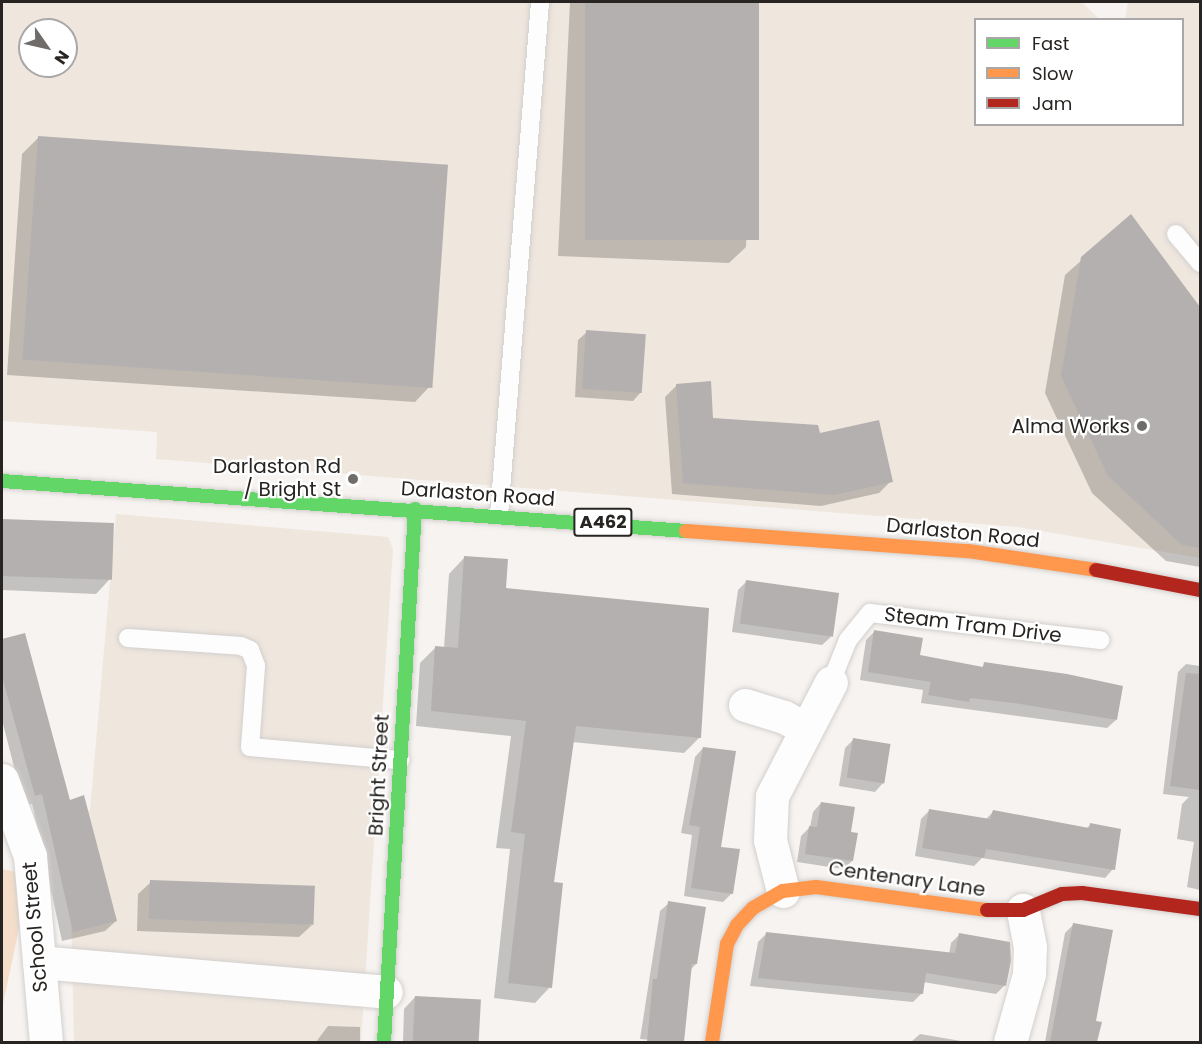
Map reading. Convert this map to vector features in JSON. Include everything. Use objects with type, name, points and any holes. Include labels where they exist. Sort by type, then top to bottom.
[{"type":"main road","name":"Darlaston Road","points":[[2,481],[499,515],[968,551],[1066,564],[1200,590]]},
{"type":"main road","name":"Bright Street","points":[[384,1042],[415,509]]},
{"type":"main road","name":"Centenary Lane","points":[[712,1042],[727,944],[737,925],[753,908],[783,891],[816,887],[1003,912],[1023,910],[1062,894],[1082,893],[1200,909]]},
{"type":"street","name":"Steam Tram Drive","points":[[783,891],[770,840],[772,796],[805,728],[831,682]]},
{"type":"street","points":[[745,705],[784,717],[805,728]]},
{"type":"street","name":"School Street","points":[[2,780],[30,856],[46,1042]]},
{"type":"street","points":[[1010,1042],[1029,974],[1030,947],[1023,910]]},
{"type":"street","points":[[39,962],[386,992]]},
{"type":"lane","points":[[499,515],[540,2]]},
{"type":"lane","points":[[1176,234],[1200,263]]},
{"type":"lane","name":"Steam Tram Drive","points":[[831,682],[848,640],[870,613],[1100,640]]},
{"type":"lane","points":[[128,638],[242,646],[250,650],[256,666],[250,747],[400,760]]},
{"type":"shaded area","points":[[2,2],[1082,2],[1098,18],[974,18],[974,126],[1184,126],[1184,18],[1125,18],[1128,2],[1200,2],[1200,558],[1018,527],[156,459],[157,432],[2,421]]},
{"type":"shaded area","points":[[116,514],[388,537],[393,549],[361,1042],[74,1042],[70,867],[59,822],[90,810]]},
{"type":"shaded area","points":[[2,869],[30,875],[2,1008]]},
{"type":"building","points":[[585,2],[759,2],[759,240],[585,240]]},
{"type":"building","points":[[38,136],[448,165],[432,388],[22,359]]},
{"type":"building","name":"Alma Works","points":[[1131,214],[1200,307],[1200,548],[1182,545],[1108,476],[1061,376],[1081,257]]},
{"type":"building","points":[[586,330],[646,334],[642,393],[582,389]]},
{"type":"building","points":[[711,381],[713,418],[818,425],[820,433],[879,420],[893,482],[834,495],[683,483],[676,384]]},
{"type":"building","points":[[2,519],[114,523],[112,580],[2,576]]},
{"type":"building","points":[[464,556],[508,559],[506,588],[709,608],[701,738],[576,726],[554,882],[563,883],[552,988],[508,983],[525,834],[511,832],[526,721],[431,711],[435,646],[458,648]]},
{"type":"building","points":[[746,580],[839,593],[833,637],[740,624]]},
{"type":"building","points":[[874,630],[923,638],[920,655],[983,667],[984,662],[1067,674],[1123,686],[1117,720],[1014,703],[970,698],[969,702],[928,695],[931,682],[868,672]]},
{"type":"building","points":[[25,633],[70,800],[84,795],[117,921],[73,932],[42,794],[35,796],[2,676],[2,639]]},
{"type":"building","points":[[1186,673],[1200,674],[1200,790],[1170,786]]},
{"type":"building","points":[[853,738],[891,744],[884,783],[847,778]]},
{"type":"building","points":[[703,747],[736,751],[721,847],[740,849],[733,894],[691,888],[700,827],[689,825]]},
{"type":"building","points":[[821,802],[855,807],[851,832],[858,833],[853,861],[805,854],[809,826],[817,827]]},
{"type":"building","points":[[929,809],[990,819],[993,810],[1089,828],[1090,823],[1121,829],[1115,870],[986,849],[984,858],[922,848]]},
{"type":"building","points":[[150,880],[315,886],[314,925],[149,919]]},
{"type":"building","points":[[668,901],[706,907],[697,964],[692,964],[684,1042],[647,1042],[653,979],[657,979]]},
{"type":"building","points":[[1073,923],[1113,930],[1096,1021],[1102,1022],[1097,1042],[1050,1042]]},
{"type":"building","points":[[766,932],[955,953],[959,933],[1010,942],[1011,961],[1006,986],[926,973],[923,994],[758,978]]},
{"type":"building","points":[[415,996],[481,999],[479,1042],[413,1042]]},
{"type":"traffic: fast","points":[[2,481],[686,531]]},
{"type":"traffic: fast","points":[[384,1042],[415,509]]},
{"type":"traffic: slow","points":[[686,531],[968,551],[1096,570]]},
{"type":"traffic: slow","points":[[712,1042],[727,944],[737,925],[753,908],[783,891],[816,887],[987,910]]},
{"type":"traffic: jam","points":[[1096,570],[1200,590]]},
{"type":"traffic: jam","points":[[987,910],[1023,910],[1062,894],[1082,893],[1200,909]]},
{"type":"place","name":"Alma Works","points":[[1142,426]]},
{"type":"place","name":"Darlaston Rd / Bright St","points":[[353,479]]}]
